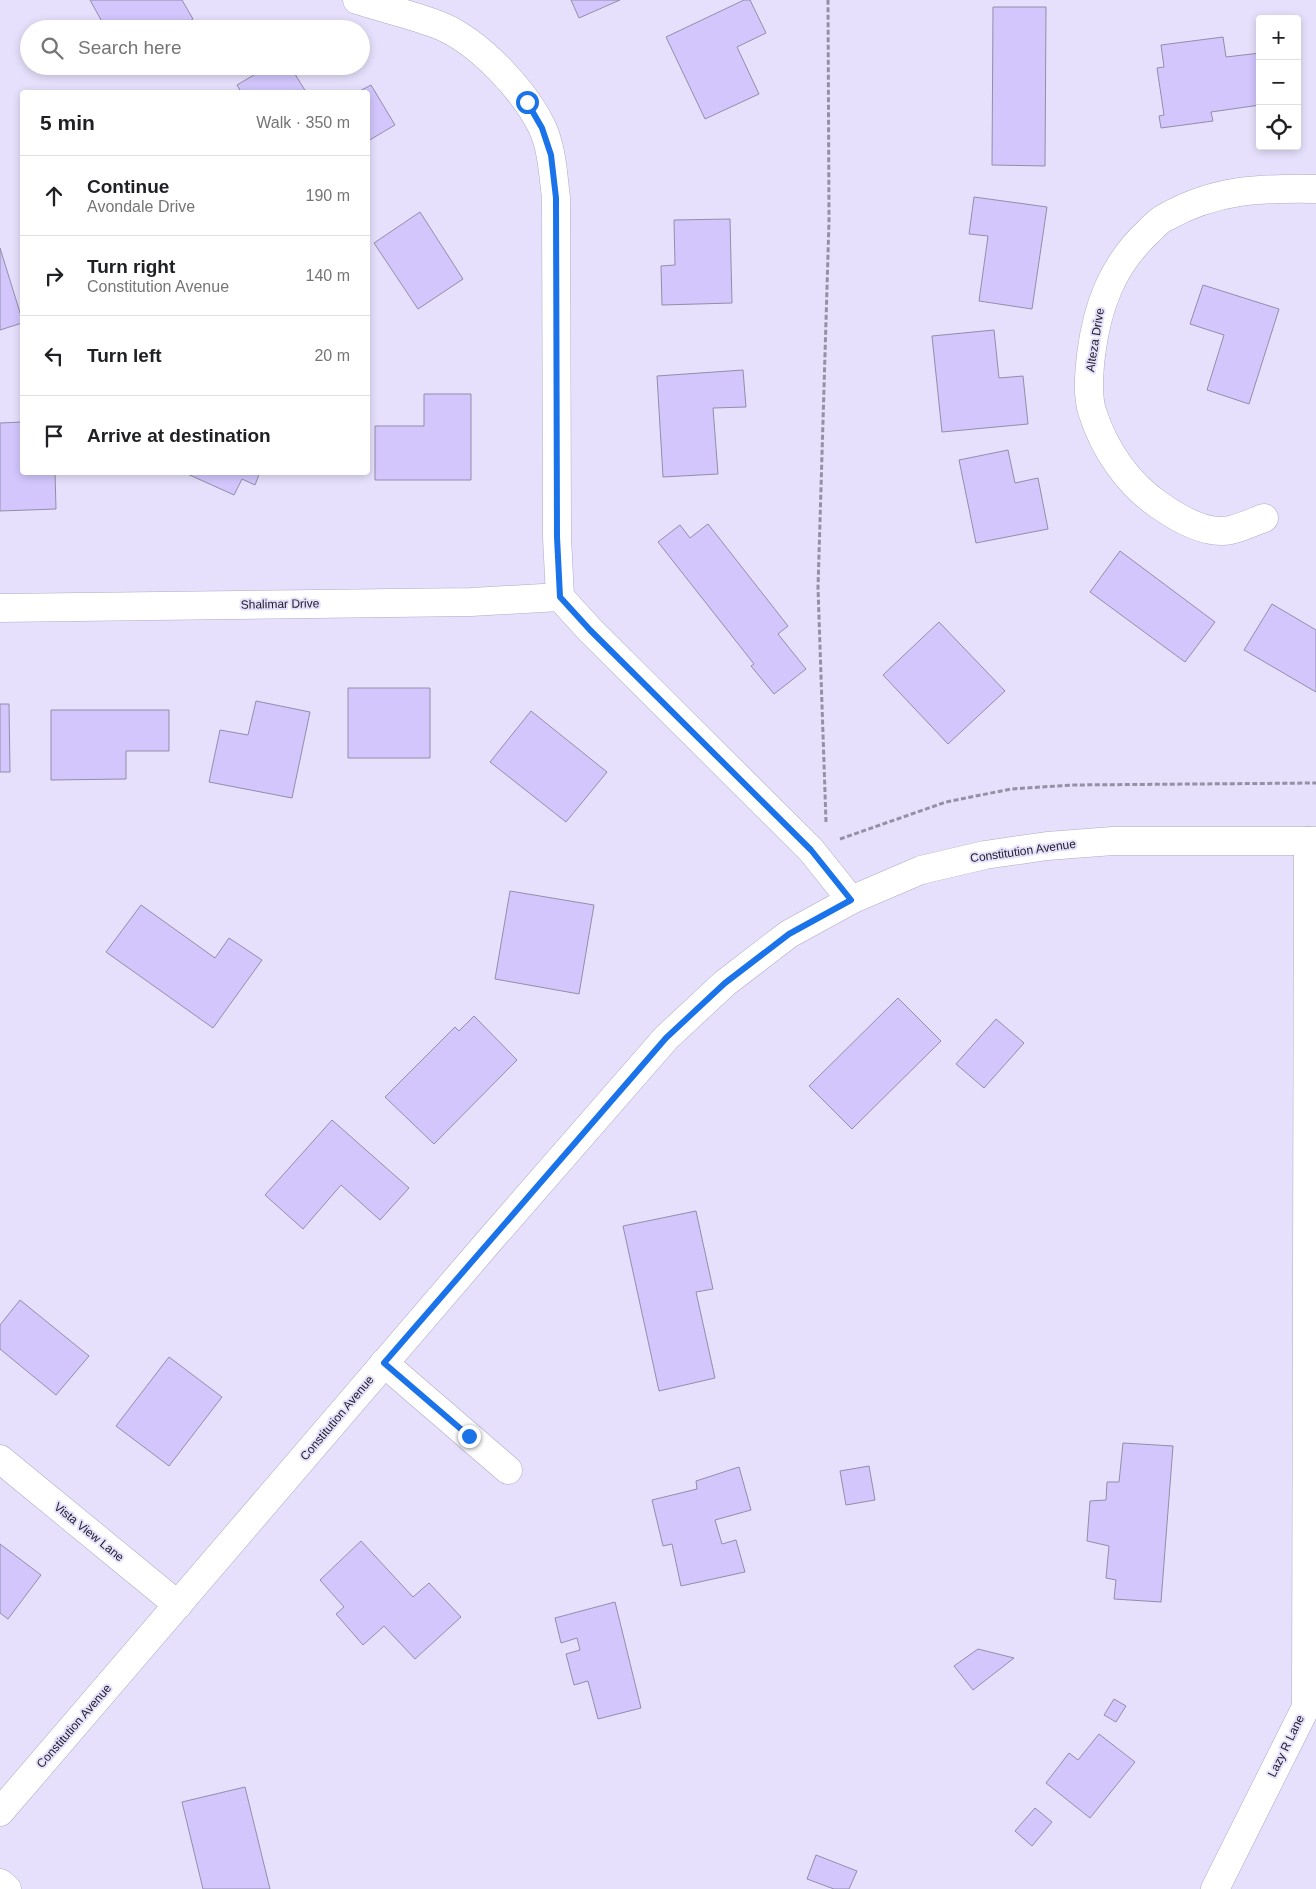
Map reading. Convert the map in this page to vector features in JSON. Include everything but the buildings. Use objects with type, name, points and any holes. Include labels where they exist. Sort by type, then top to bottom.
[{"type":"street","points":[[357,0],[442,26],[477,48],[527,102],[542,128],[551,155],[556,198],[557,537],[560,597],[590,630],[819,847],[851,900]]},
{"type":"street","name":"Alteza Drive","points":[[1264,518],[1222,532],[1197,526],[1180,518],[1142,494],[1124,473],[1103,441],[1092,410],[1089,374],[1094,335],[1102,303],[1116,271],[1139,240],[1164,217],[1198,202],[1230,192],[1270,188],[1316,189]]},
{"type":"street","name":"Shalimar Drive","points":[[0,608],[471,602],[560,597]]},
{"type":"street","name":"Constitution Avenue","points":[[0,1812],[384,1363],[666,1038],[725,983],[789,934],[851,900],[922,870],[985,854],[1047,846],[1113,841],[1312,841]]},
{"type":"street","name":"Lazy R Lane","points":[[1215,1889],[1311,1706],[1312,841]]},
{"type":"street","points":[[384,1363],[508,1470]]},
{"type":"street","name":"Vista View Lane","points":[[0,1458],[178,1605]]},
{"type":"street","points":[[0,1883],[7,1889]]},
{"type":"path","points":[[828,0],[829,221],[818,588],[819,847],[946,802],[1011,790],[1072,785],[1316,783]]},
{"type":"route","points":[[469,1436],[384,1363],[666,1038],[725,983],[789,934],[851,900],[811,850],[590,630],[560,597],[557,537],[556,198],[551,155],[542,128],[527,102]]}]
